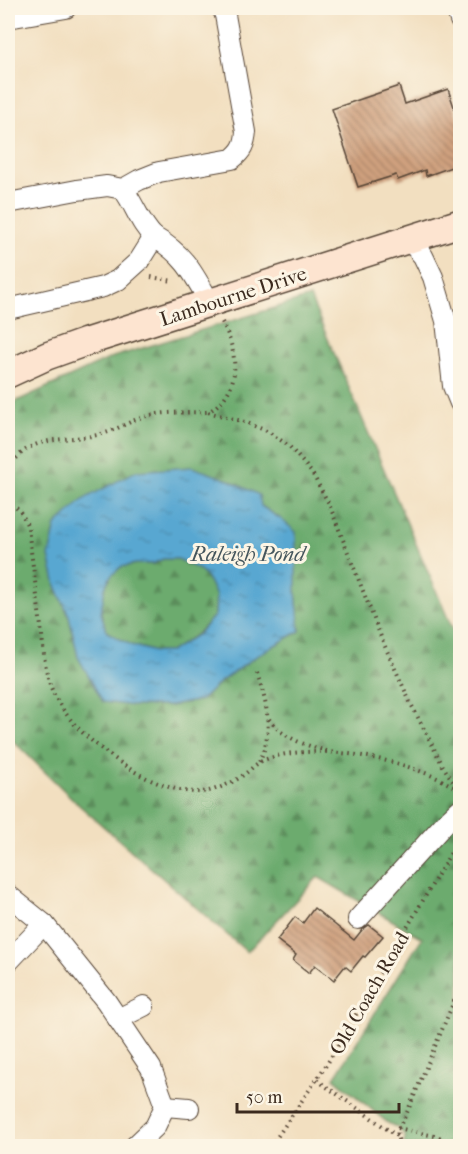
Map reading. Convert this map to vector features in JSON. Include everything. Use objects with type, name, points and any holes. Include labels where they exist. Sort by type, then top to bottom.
[{"type":"street","points":[[8,18],[66,8]]},
{"type":"street","points":[[8,203],[107,186],[123,189],[159,172],[232,159],[241,152],[246,132],[222,8]]},
{"type":"street","points":[[456,8],[460,20]]},
{"type":"street","points":[[123,189],[147,230],[168,245],[186,263],[210,303]]},
{"type":"street","name":"Lambourne Drive","points":[[8,374],[76,345],[460,223]]},
{"type":"street","points":[[8,309],[103,287],[118,280],[139,261],[154,237]]},
{"type":"street","points":[[409,240],[423,256],[433,277],[446,321],[453,386],[460,403]]},
{"type":"street","points":[[358,919],[447,821],[460,798]]},
{"type":"street","points":[[8,895],[44,924],[106,1001],[151,1068],[165,1106],[155,1127],[135,1146]]},
{"type":"street","points":[[8,962],[44,924]]},
{"type":"street","points":[[118,1019],[144,1006]]},
{"type":"street","points":[[165,1106],[189,1108]]},
{"type":"path","points":[[118,280],[135,275],[173,281],[180,280],[192,272]]},
{"type":"path","points":[[208,412],[225,399],[235,374],[234,358],[224,325],[210,303]]},
{"type":"path","points":[[8,467],[26,450],[39,444],[104,433],[155,414],[208,412],[245,422],[268,432],[289,446],[312,473],[329,504],[383,642],[411,704],[460,798]]},
{"type":"path","points":[[8,499],[22,514],[28,527],[46,670],[56,698],[78,729],[110,755],[139,775],[165,786],[190,791],[207,791],[225,786],[259,763],[277,756],[333,752]]},
{"type":"path","points":[[257,673],[265,697],[268,718],[264,753],[259,763]]},
{"type":"path","points":[[268,718],[279,731],[297,741],[333,752],[385,761],[441,779],[460,798]]},
{"type":"path","name":"Old Coach Road","points":[[271,1146],[327,1064],[460,837]]},
{"type":"path","points":[[400,1146],[397,1136],[398,1128],[406,1115],[460,987]]},
{"type":"path","points":[[317,1080],[397,1136]]},
{"type":"path","points":[[398,1128],[440,1137],[457,1146]]},
{"type":"green space","points":[[310,297],[460,645],[460,1146],[404,1146],[405,1136],[398,1128],[388,1123],[334,1078],[422,938],[318,877],[247,952],[80,806],[8,736],[8,405],[113,357]],"holes":[[[261,506],[281,519],[296,592],[300,631],[261,653],[221,681],[201,700],[170,706],[134,706],[78,657],[69,616],[56,586]]]},
{"type":"green space","points":[[163,559],[178,559],[200,570],[209,580],[216,596],[215,615],[198,633],[170,652],[155,652],[131,645],[107,632],[101,613],[105,587],[111,576],[121,567],[152,564]]},
{"type":"water","name":"Raleigh Pond","points":[[192,467],[229,480],[259,495],[261,506],[296,532],[296,592],[300,631],[261,653],[221,681],[201,700],[170,706],[134,706],[103,702],[78,657],[69,616],[56,586],[49,556],[56,525],[84,499],[136,471]],"holes":[[[163,559],[178,559],[200,570],[209,581],[216,596],[215,615],[198,634],[170,652],[155,652],[131,645],[107,632],[101,613],[105,587],[111,576],[121,567],[152,564]]]},
{"type":"building","points":[[399,86],[405,104],[448,89],[460,125],[460,164],[426,176],[425,170],[398,180],[396,175],[358,187],[332,109]]},
{"type":"building","points":[[314,908],[354,940],[369,925],[383,936],[351,971],[345,966],[334,980],[315,965],[309,973],[293,960],[296,955],[277,940],[295,917],[303,923]]}]
